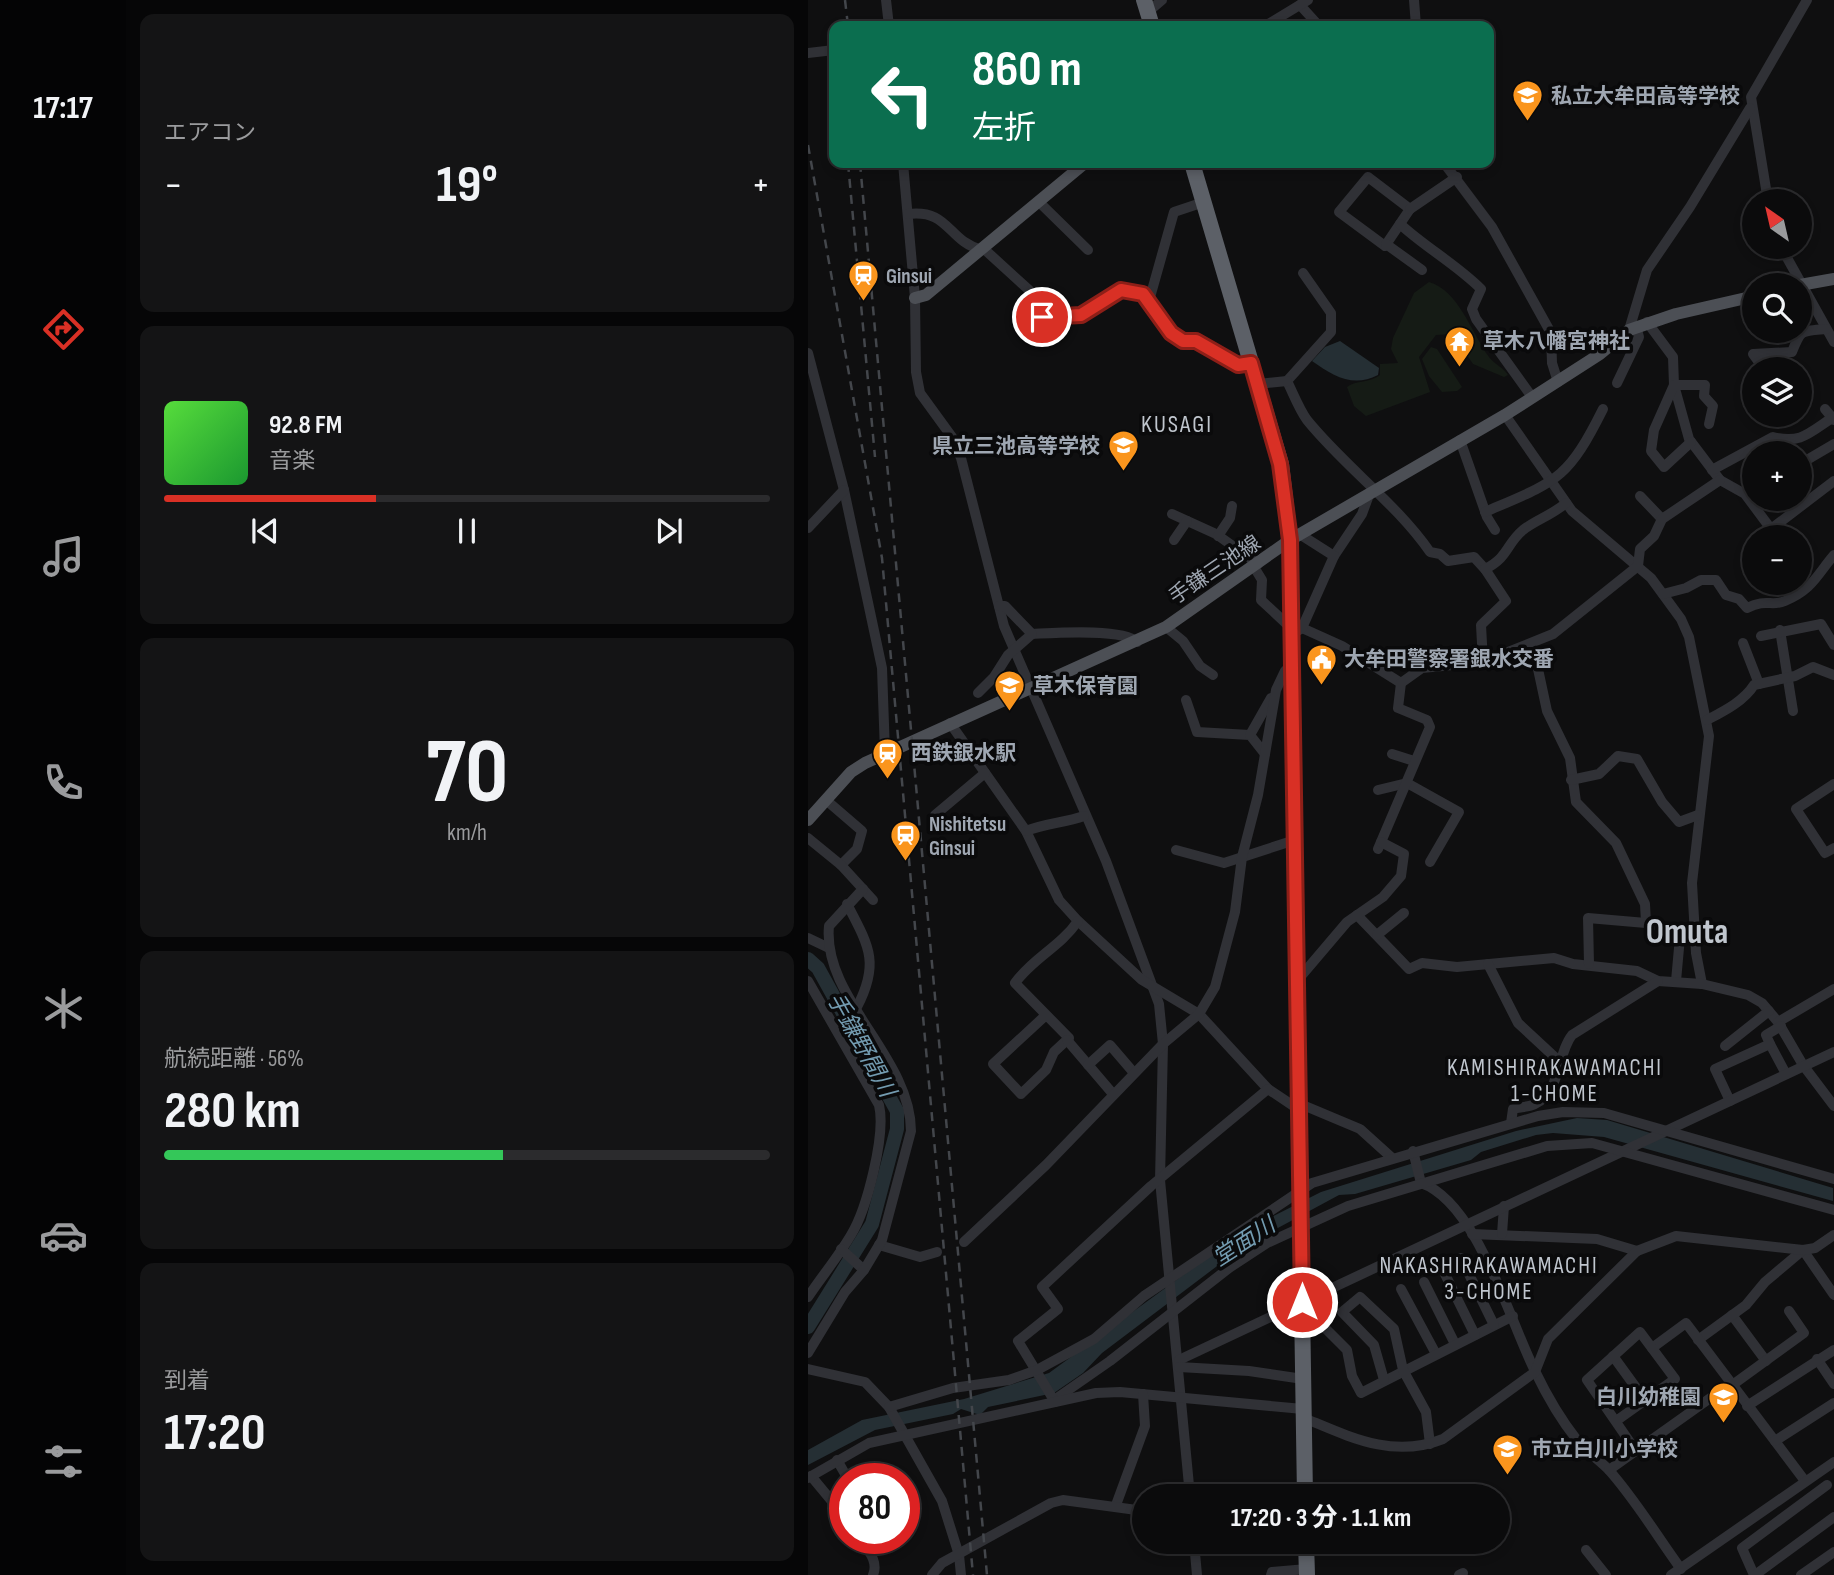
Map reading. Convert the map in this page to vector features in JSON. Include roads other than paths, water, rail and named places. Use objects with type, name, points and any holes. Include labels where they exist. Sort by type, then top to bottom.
[{"type":"highway","points":[[1194,168],[1258,384],[1280,464],[1296,538],[1292,664],[1305,1484]]},
{"type":"highway","points":[[1306,1554],[1307,1572]]},
{"type":"main road","points":[[915,298],[926,295],[1079,168]]},
{"type":"main road","points":[[1812,283],[1834,278]]},
{"type":"main road","name":"手鎌三池線","points":[[808,820],[851,772],[950,723],[1166,627],[1296,538],[1505,415],[1558,382],[1637,326],[1742,299]]},
{"type":"street","points":[[886,0],[888,21]]},
{"type":"street","points":[[1148,13],[1162,0]]},
{"type":"street","points":[[1414,0],[1416,21]]},
{"type":"street","points":[[1617,383],[1639,337],[1637,326],[1647,270],[1691,207],[1750,108],[1755,88],[1807,0]]},
{"type":"street","points":[[1273,21],[1304,2],[1316,21]]},
{"type":"street","points":[[808,53],[829,51]]},
{"type":"street","points":[[1750,108],[1766,189]]},
{"type":"street","points":[[903,168],[915,298],[916,372],[921,393],[952,437],[961,458],[999,606],[1014,651],[1115,884],[1149,984],[1159,1004],[1163,1044],[1160,1180],[1189,1484]]},
{"type":"street","points":[[1449,168],[1492,228],[1551,333],[1552,363],[1558,382]]},
{"type":"street","points":[[1410,209],[1368,177],[1339,212],[1422,270]]},
{"type":"street","points":[[1386,244],[1410,209],[1457,177]]},
{"type":"street","points":[[1149,301],[1174,212],[1204,202]]},
{"type":"street","points":[[1040,203],[1088,250]]},
{"type":"street","points":[[908,214],[926,212],[935,215],[966,244],[983,249],[1029,290],[1042,317],[1081,315],[1121,290],[1143,294],[1171,333],[1183,341],[1196,341],[1238,365],[1251,363]]},
{"type":"street","points":[[1400,224],[1422,244],[1458,265],[1481,289],[1472,309],[1476,319],[1532,397]]},
{"type":"street","points":[[1258,384],[1287,381],[1331,332],[1331,313],[1303,273]]},
{"type":"street","points":[[1812,304],[1834,342]]},
{"type":"street","points":[[1637,326],[1673,357],[1674,385],[1684,430],[1691,442],[1720,480],[1742,489]]},
{"type":"street","points":[[1755,357],[1753,354],[1792,352],[1797,335],[1803,331],[1826,329]]},
{"type":"street","points":[[808,353],[844,490],[882,668],[885,753]]},
{"type":"street","points":[[1287,381],[1306,419],[1372,494],[1414,530],[1430,552],[1440,554],[1448,561],[1474,557],[1485,569],[1506,601],[1481,625],[1483,662]]},
{"type":"street","points":[[1674,385],[1705,385],[1704,396],[1713,406],[1709,424]]},
{"type":"street","points":[[1674,385],[1654,430],[1651,451],[1664,467],[1691,442]]},
{"type":"street","points":[[808,403],[819,397]]},
{"type":"street","points":[[1485,512],[1551,484],[1574,463],[1604,410]]},
{"type":"street","points":[[1505,415],[1566,503],[1638,566],[1663,594],[1689,638],[1709,736],[1692,883],[1696,953],[1702,984]]},
{"type":"street","points":[[1712,470],[1773,437],[1792,442],[1801,439],[1830,416]]},
{"type":"street","points":[[1460,440],[1485,512],[1495,530]]},
{"type":"street","points":[[1812,457],[1834,444]]},
{"type":"street","points":[[1296,982],[1336,933],[1383,897],[1404,871],[1404,854],[1379,845],[1407,783],[1429,723],[1398,709],[1401,683],[1422,668],[1483,662],[1528,646],[1562,627],[1638,566],[1640,549],[1654,536],[1662,519],[1720,480]]},
{"type":"street","points":[[1812,498],[1834,481]]},
{"type":"street","points":[[808,528],[844,490]]},
{"type":"street","points":[[1295,631],[1334,556],[1372,494]]},
{"type":"street","points":[[1640,496],[1662,519]]},
{"type":"street","points":[[1485,569],[1501,562],[1523,530],[1549,517],[1566,503]]},
{"type":"street","points":[[1218,536],[1230,517],[1232,506]]},
{"type":"street","points":[[1761,511],[1771,529],[1795,511]]},
{"type":"street","points":[[1172,514],[1218,536],[1256,565],[1262,580],[1261,600],[1295,631],[1342,646],[1401,683]]},
{"type":"street","points":[[1174,540],[1187,521]]},
{"type":"street","points":[[1296,538],[1334,556]]},
{"type":"street","points":[[1663,594],[1708,578],[1716,580],[1726,595],[1739,599],[1747,608],[1762,600],[1786,601],[1818,580],[1834,555]]},
{"type":"street","points":[[999,606],[1005,606],[1032,634]]},
{"type":"street","points":[[1761,636],[1780,630],[1821,624],[1834,645]]},
{"type":"street","points":[[1166,627],[1183,640],[1200,666],[1213,675]]},
{"type":"street","points":[[1780,630],[1793,711]]},
{"type":"street","points":[[978,693],[994,677],[1008,655],[1032,634],[1081,631],[1131,636],[1137,642]]},
{"type":"street","points":[[1743,643],[1759,684]]},
{"type":"street","points":[[1528,646],[1538,669],[1547,711],[1570,758],[1576,802],[1615,843],[1645,904],[1646,923]]},
{"type":"street","points":[[1250,735],[1285,670],[1292,664]]},
{"type":"street","points":[[1707,720],[1728,709],[1750,692],[1754,685],[1788,678],[1813,667],[1832,670]]},
{"type":"street","points":[[964,1242],[1046,1165],[1163,1044],[1199,1014],[1215,987],[1235,912],[1242,857],[1276,690]]},
{"type":"street","points":[[1186,700],[1197,733],[1250,735],[1265,754]]},
{"type":"street","points":[[950,723],[1026,831],[1059,900],[1078,921],[1149,984],[1199,1014],[1268,1089],[1298,1106],[1360,1129],[1391,1157]]},
{"type":"street","points":[[1392,754],[1414,761]]},
{"type":"street","points":[[1571,780],[1599,774],[1618,756],[1637,759],[1662,802],[1680,822],[1698,815]]},
{"type":"street","points":[[935,815],[985,773]]},
{"type":"street","points":[[1378,790],[1407,783],[1459,812],[1430,862]]},
{"type":"street","points":[[1834,784],[1796,809],[1825,853],[1834,848]]},
{"type":"street","points":[[826,800],[862,831],[857,849],[841,865]]},
{"type":"street","points":[[1026,831],[1048,822],[1064,823],[1084,816]]},
{"type":"street","points":[[808,838],[841,865],[873,900]]},
{"type":"street","points":[[1176,850],[1211,862],[1224,863],[1295,840]]},
{"type":"street","points":[[808,1353],[845,1292],[864,1270],[879,1245],[888,1224],[911,1131],[911,1117],[903,1087],[857,1007],[829,948],[829,926],[863,889]]},
{"type":"street","points":[[847,904],[869,946],[872,974],[857,1007]]},
{"type":"street","points":[[1377,935],[1404,913]]},
{"type":"street","points":[[1357,915],[1409,969],[1422,962],[1457,967],[1554,958],[1637,971],[1658,981],[1702,984],[1748,995],[1769,1011],[1780,1024],[1803,1065],[1834,1106]]},
{"type":"street","points":[[1589,964],[1588,918],[1646,923],[1674,930],[1680,937],[1676,981]]},
{"type":"street","points":[[1046,1015],[993,1064],[1021,1094],[1046,1070],[1054,1052],[1069,1038],[1015,983],[1028,966],[1065,940],[1078,921]]},
{"type":"street","points":[[808,938],[829,948]]},
{"type":"street","points":[[1488,964],[1518,1023],[1560,1062]]},
{"type":"street","points":[[808,981],[879,1105],[882,1115],[881,1132],[862,1210],[853,1233],[808,1297]]},
{"type":"street","points":[[1511,1123],[1513,1109],[1535,1104],[1544,1096],[1557,1076],[1572,1035],[1658,981]]},
{"type":"street","points":[[1786,1074],[1766,1035],[1834,989]]},
{"type":"street","points":[[1725,1046],[1769,1011]]},
{"type":"street","points":[[1066,1040],[1113,1094]]},
{"type":"street","points":[[1730,1101],[1715,1069],[1770,1044]]},
{"type":"street","points":[[1088,1065],[1110,1045],[1134,1073]]},
{"type":"street","points":[[1179,1364],[1302,1302],[1469,1229],[1504,1206],[1834,1052]]},
{"type":"street","points":[[1054,1401],[1018,1341],[1058,1310],[1041,1287],[1160,1180],[1268,1089]]},
{"type":"street","points":[[889,1407],[953,1388],[1038,1373],[1094,1339],[1144,1296],[1215,1245],[1313,1183],[1391,1157],[1511,1123],[1563,1112],[1587,1111],[1834,1179]]},
{"type":"street","points":[[1054,1401],[1110,1362],[1257,1249],[1302,1226],[1348,1206],[1561,1144],[1592,1143],[1625,1150],[1834,1210]]},
{"type":"street","points":[[1413,1151],[1421,1183]]},
{"type":"street","points":[[1421,1183],[1430,1186],[1455,1209],[1469,1229],[1513,1316],[1535,1372],[1577,1440],[1609,1470],[1676,1572],[1834,1462]]},
{"type":"street","points":[[1502,1234],[1504,1206]]},
{"type":"street","points":[[1469,1229],[1502,1234],[1597,1239],[1637,1251]]},
{"type":"street","points":[[829,1499],[810,1477],[858,1447],[904,1433],[1096,1394],[1143,1394],[1304,1413],[1379,1446],[1399,1448],[1430,1444],[1443,1439],[1535,1372],[1548,1339],[1637,1251],[1676,1236],[1803,1250],[1815,1248],[1834,1235]]},
{"type":"street","points":[[879,1245],[920,1257],[937,1252]]},
{"type":"street","points":[[841,1249],[864,1270]]},
{"type":"street","points":[[1803,1250],[1834,1295]]},
{"type":"street","points":[[1698,1340],[1732,1315],[1803,1250]]},
{"type":"street","points":[[1475,1335],[1443,1270],[1461,1258],[1495,1325]]},
{"type":"street","points":[[1424,1282],[1455,1344]]},
{"type":"street","points":[[1401,1289],[1436,1354]]},
{"type":"street","points":[[1384,1381],[1374,1345],[1342,1312],[1360,1297],[1394,1329],[1403,1370],[1426,1412],[1430,1444]]},
{"type":"street","points":[[1609,1470],[1804,1333],[1789,1311]]},
{"type":"street","points":[[1732,1315],[1766,1361]]},
{"type":"street","points":[[1322,1325],[1347,1350],[1352,1376],[1361,1393],[1513,1316]]},
{"type":"street","points":[[1652,1348],[1686,1323],[1806,1481]]},
{"type":"street","points":[[1421,1326],[1424,1360]]},
{"type":"street","points":[[1616,1421],[1675,1379],[1640,1332],[1587,1380],[1636,1451]]},
{"type":"street","points":[[1747,1406],[1834,1350]]},
{"type":"street","points":[[1613,1356],[1645,1400]]},
{"type":"street","points":[[1817,1359],[1834,1384]]},
{"type":"street","points":[[1179,1364],[1303,1379]]},
{"type":"street","points":[[808,1369],[865,1382],[889,1407],[942,1502],[959,1555],[961,1575]]},
{"type":"street","points":[[1117,1505],[1145,1426],[1143,1394]]},
{"type":"street","points":[[1775,1441],[1834,1403]]},
{"type":"street","points":[[1818,1473],[1830,1489],[1742,1548],[1754,1575],[1834,1517]]},
{"type":"street","points":[[932,1575],[942,1563],[1051,1503],[1063,1500],[1132,1508]]},
{"type":"street","points":[[1586,1550],[1606,1575]]},
{"type":"street","points":[[1801,1575],[1834,1552]]},
{"type":"street","points":[[870,1554],[876,1569],[873,1575]]},
{"type":"street","points":[[1195,1554],[1197,1575]]},
{"type":"street","points":[[1271,1575],[1272,1572],[1307,1572]]},
{"type":"water","points":[[1340,341],[1379,368],[1378,375],[1369,379],[1352,380],[1336,375],[1312,361],[1325,347]]},
{"type":"water","name":"堂面川","points":[[1577,1118],[1607,1120],[1833,1188],[1833,1201],[1604,1137],[1553,1133],[1536,1135],[1481,1152],[1471,1160],[1355,1194],[1339,1195],[1241,1248],[1102,1353],[1083,1373],[1054,1393],[988,1407],[980,1415],[961,1409],[953,1414],[875,1430],[808,1465],[808,1450],[862,1420],[964,1399],[1049,1373],[1242,1232],[1321,1192],[1516,1131]]},
{"type":"waterway","name":"手鎌野間川","points":[[808,959],[818,968],[897,1111],[897,1129],[872,1224],[808,1327]]},
{"type":"railway","points":[[845,0],[847,21]]},
{"type":"railway","points":[[808,145],[882,558],[973,1575]]},
{"type":"railway","points":[[848,168],[875,457]]},
{"type":"railway","points":[[860,168],[987,1575]]},
{"type":"place","name":"私立大牟田高等学校","points":[[1528,123]]},
{"type":"place","name":"Ginsui","points":[[863,303]]},
{"type":"place","name":"草木八幡宮神社","points":[[1460,368]]},
{"type":"place","name":"県立三池高等学校","points":[[1123,473]]},
{"type":"place","name":"大牟田警察署銀水交番","points":[[1321,686]]},
{"type":"place","name":"草木保育園","points":[[1010,713]]},
{"type":"place","name":"西鉄銀水駅","points":[[888,780]]},
{"type":"place","name":"Nishitetsu Ginsui","points":[[906,863]]},
{"type":"place","name":"白川幼稚園","points":[[1724,1424]]},
{"type":"place","name":"市立白川小学校","points":[[1508,1476]]},
{"type":"district","name":"KUSAGI","points":[[1177,424]]},
{"type":"district","name":"Omuta","points":[[1687,932]]},
{"type":"district","name":"KAMISHIRAKAWAMACHI 1-CHOME","points":[[1555,1081]]},
{"type":"district","name":"NAKASHIRAKAWAMACHI 3-CHOME","points":[[1489,1279]]}]
